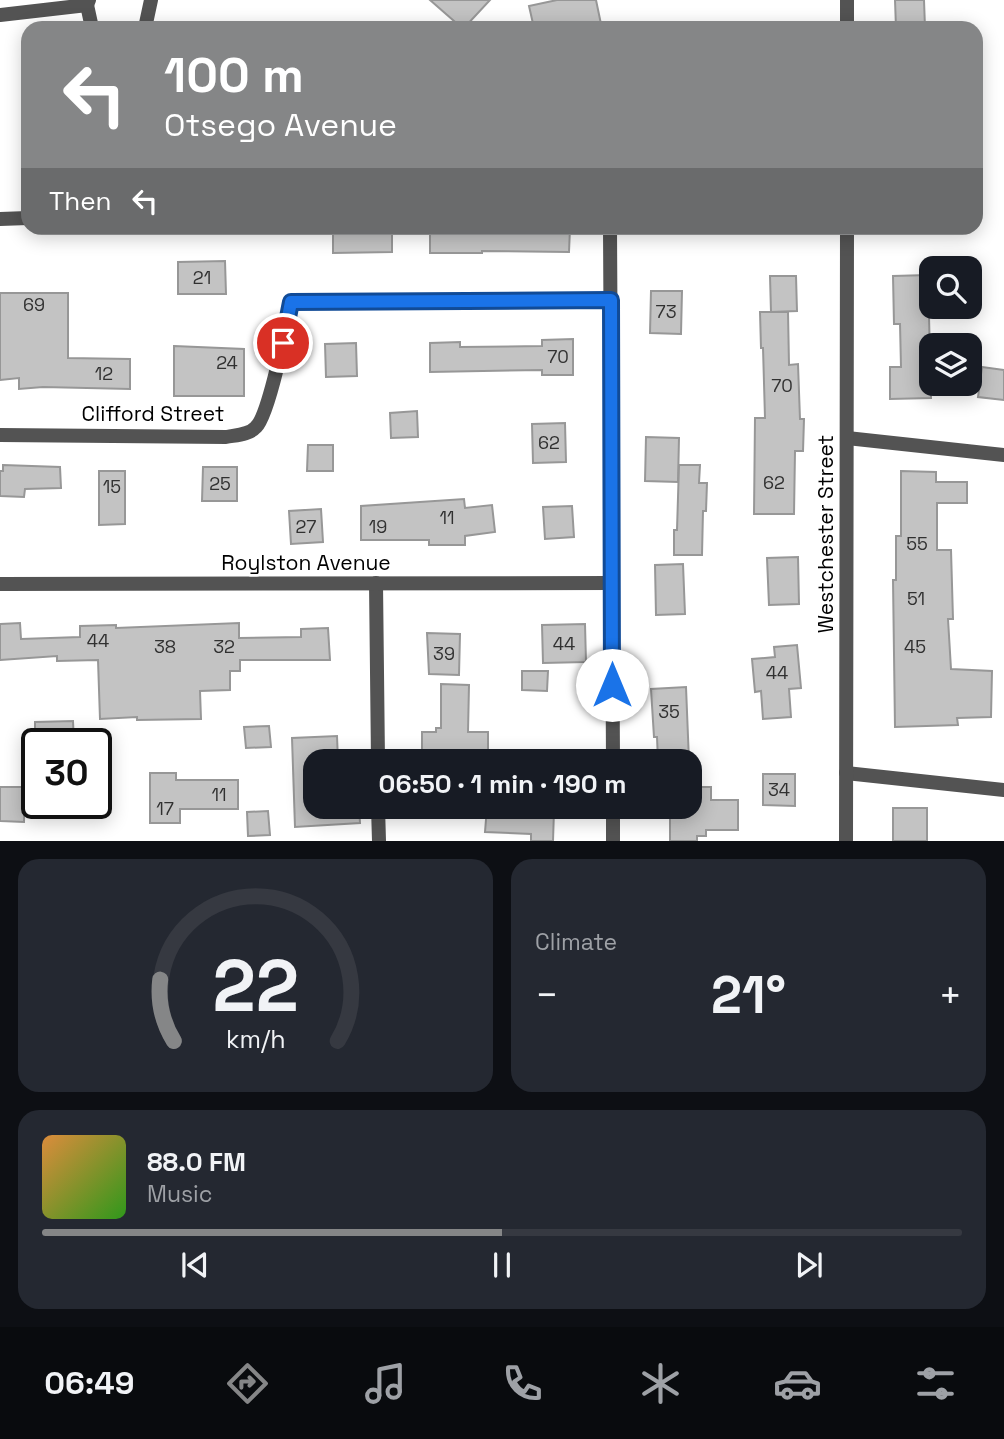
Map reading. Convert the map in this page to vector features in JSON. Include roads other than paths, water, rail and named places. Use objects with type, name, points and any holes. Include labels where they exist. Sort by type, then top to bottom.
[{"type":"street","points":[[146,21],[151,0]]},
{"type":"street","points":[[847,0],[847,21]]},
{"type":"street","points":[[0,15],[88,3],[91,21]]},
{"type":"street","points":[[0,219],[21,218]]},
{"type":"street","points":[[610,235],[612,749]]},
{"type":"street","name":"Westchester Street","points":[[846,841],[847,235]]},
{"type":"street","name":"Clifford Street","points":[[0,435],[226,437],[249,433],[258,426],[267,404],[291,302],[611,300]]},
{"type":"street","points":[[847,438],[1004,455]]},
{"type":"street","points":[[376,583],[378,749]]},
{"type":"street","name":"Roylston Avenue","points":[[0,584],[612,583]]},
{"type":"street","points":[[846,774],[1004,790]]},
{"type":"street","points":[[378,819],[379,841]]},
{"type":"street","points":[[613,819],[613,841]]}]
